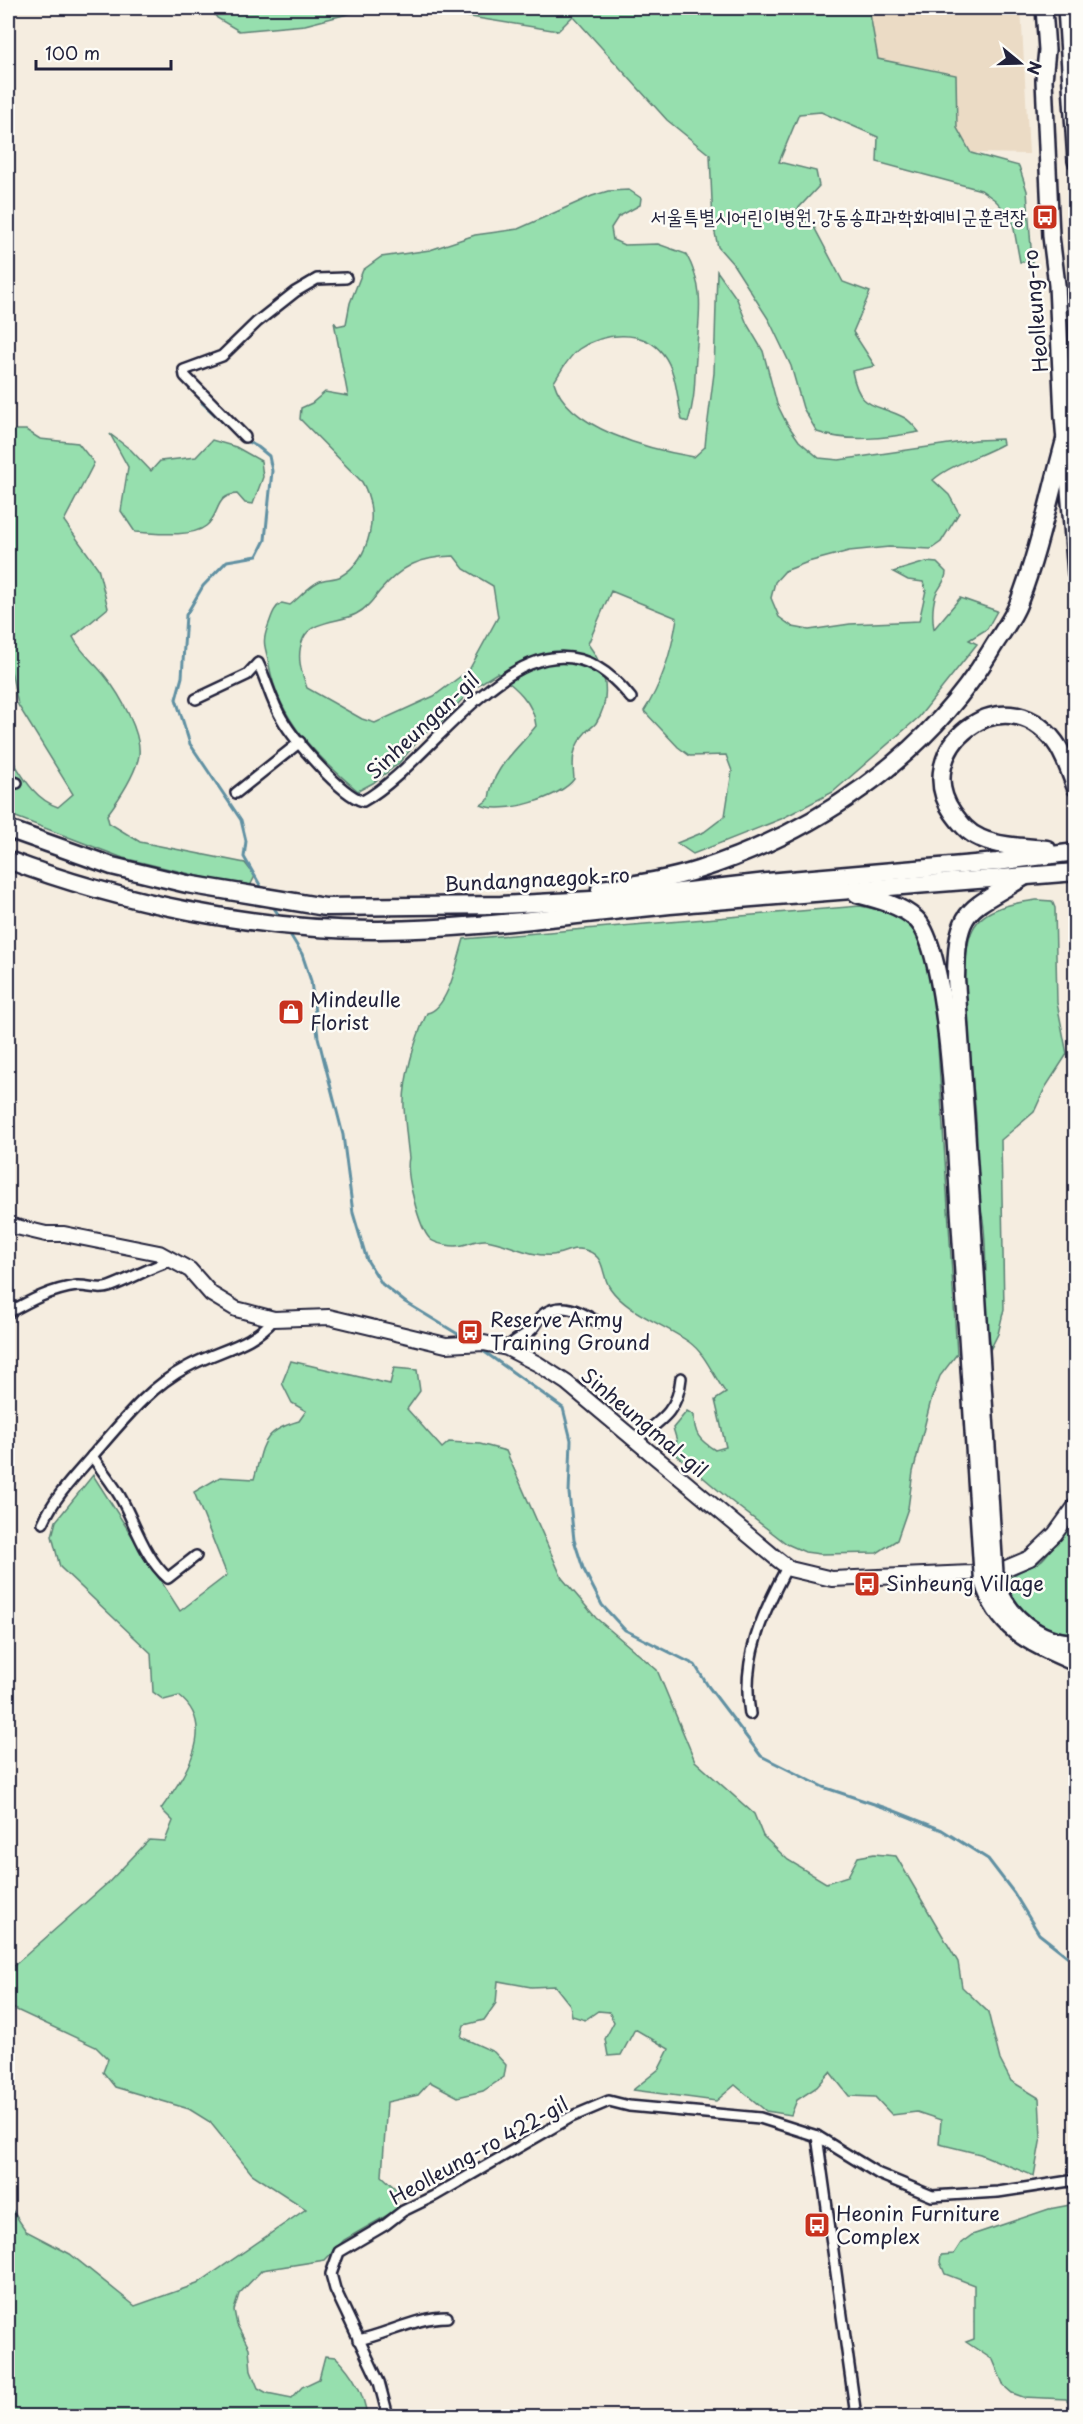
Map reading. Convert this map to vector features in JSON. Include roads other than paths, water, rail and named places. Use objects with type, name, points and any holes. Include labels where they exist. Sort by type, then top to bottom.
[{"type":"highway","points":[[501,905],[623,886],[697,870],[761,846],[810,822],[878,776],[928,735],[975,678],[1019,604],[1065,440]]},
{"type":"highway","points":[[1072,852],[998,843],[980,838],[964,828],[947,804],[941,778],[948,752],[965,728],[985,717],[1013,715],[1041,727],[1056,743],[1076,788]]},
{"type":"highway","name":"Bundangnaegok-ro","points":[[8,830],[112,866],[268,898],[325,907],[501,905],[627,898],[767,882],[998,877]]},
{"type":"highway","name":"Bundangnaegok-ro","points":[[8,860],[104,891],[212,914],[283,923],[378,930],[473,925],[702,902],[848,892],[998,877],[1072,852]]},
{"type":"highway","points":[[1076,872],[998,877],[964,920],[957,940],[956,978],[966,1218],[989,1581],[996,1612],[1009,1627],[1036,1646],[1076,1663]]},
{"type":"highway","points":[[848,892],[895,906],[915,919],[933,948],[943,994],[966,1218]]},
{"type":"highway","points":[[989,1581],[1025,1625],[1050,1638],[1076,1643]]},
{"type":"main road","name":"Heolleung-ro","points":[[1044,8],[1047,50],[1044,80],[1051,236],[1069,376],[1065,440],[1076,574]]},
{"type":"main road","points":[[1066,8],[1076,161]]},
{"type":"street","points":[[245,438],[185,376],[184,370],[222,357],[257,322],[317,279],[346,278]]},
{"type":"street","name":"Sinheungan-gil","points":[[196,699],[247,675],[258,663],[282,720],[340,788],[352,798],[363,801],[388,785],[487,688],[518,670],[542,661],[569,659],[599,667],[619,683],[631,698]]},
{"type":"street","points":[[236,793],[300,742]]},
{"type":"street","name":"Sinheungmal-gil","points":[[8,1225],[46,1234],[64,1234],[133,1246],[159,1253],[190,1270],[211,1294],[236,1309],[274,1319],[329,1317],[446,1345],[484,1343],[507,1348],[567,1383],[787,1567],[810,1575],[832,1579],[1004,1569],[1030,1558],[1055,1534],[1076,1504]]},
{"type":"street","points":[[8,1313],[54,1290],[81,1286],[93,1289],[107,1288],[154,1265],[174,1260]]},
{"type":"street","points":[[507,1348],[516,1339],[532,1330],[544,1313],[573,1308],[598,1322]]},
{"type":"street","points":[[43,1523],[51,1505],[113,1429],[171,1376],[201,1359],[253,1338],[263,1332],[274,1319]]},
{"type":"street","points":[[634,1441],[662,1419],[677,1402],[681,1378]]},
{"type":"street","points":[[92,1456],[123,1500],[140,1538],[162,1573],[168,1578],[196,1556]]},
{"type":"street","points":[[750,1714],[748,1666],[756,1633],[766,1606],[787,1567]]},
{"type":"street","name":"Heolleung-ro 422-gil","points":[[388,2416],[379,2382],[335,2289],[331,2274],[339,2252],[385,2225],[403,2211],[434,2196],[571,2117],[609,2101],[629,2106],[760,2118],[817,2136],[879,2174],[932,2196],[998,2192],[1076,2180]]},
{"type":"street","points":[[817,2136],[856,2416]]},
{"type":"street","points":[[358,2340],[380,2336],[422,2320],[447,2317]]},
{"type":"waterway","points":[[202,403],[238,436]]},
{"type":"waterway","points":[[244,440],[269,456],[272,471],[265,540],[257,556],[227,561],[203,586],[186,615],[182,677],[176,699],[190,744],[241,820],[246,841],[244,857],[264,892]]},
{"type":"waterway","points":[[272,905],[280,917]]},
{"type":"waterway","points":[[288,931],[302,954],[311,981],[318,1037],[343,1135],[353,1213],[367,1260],[382,1284],[405,1302],[466,1339]]},
{"type":"waterway","points":[[479,1348],[563,1408],[571,1440],[569,1493],[574,1540],[583,1568],[602,1605],[625,1630],[695,1665],[708,1686],[761,1756],[823,1787],[892,1810],[942,1830],[988,1859],[1014,1893],[1039,1934],[1076,1963]]},
{"type":"place","name":"서울특별시어린이병원.강동송파과학화예비군훈련장","points":[[1045,217]]},
{"type":"place","name":"Mindeulle Florist","points":[[291,1012]]},
{"type":"place","name":"Reserve Army Training Ground","points":[[470,1332]]},
{"type":"place","name":"Sinheung Village","points":[[867,1584]]},
{"type":"place","name":"Heonin Furniture Complex","points":[[817,2225]]}]
